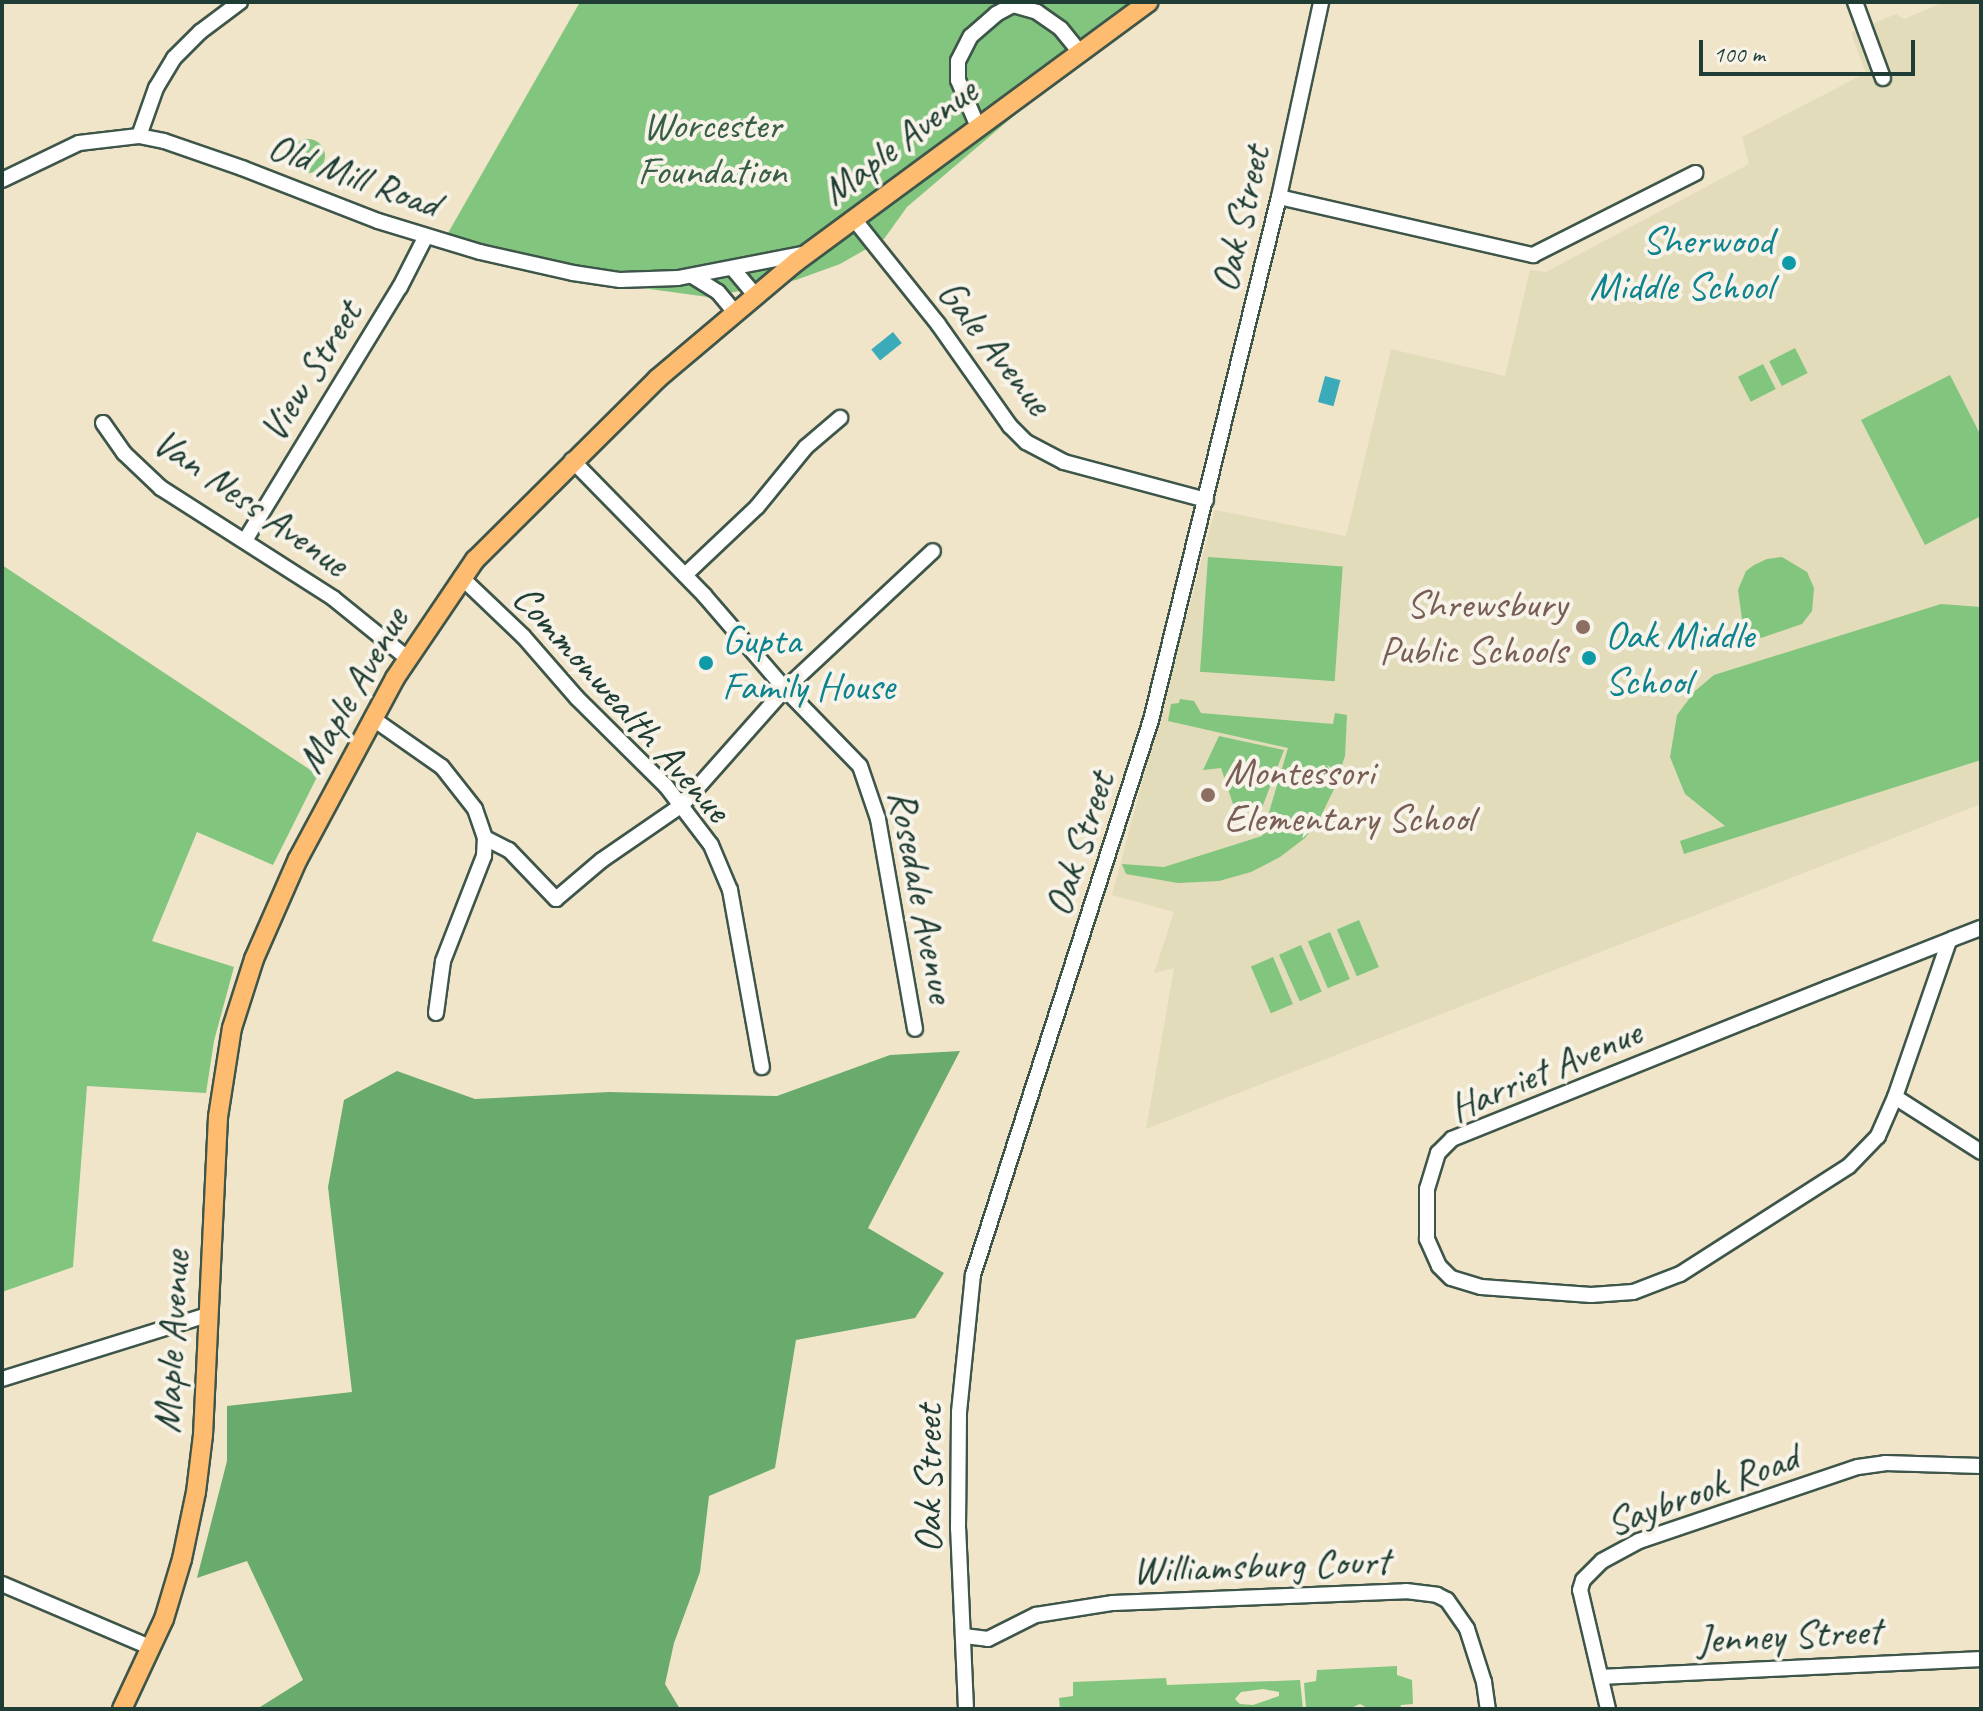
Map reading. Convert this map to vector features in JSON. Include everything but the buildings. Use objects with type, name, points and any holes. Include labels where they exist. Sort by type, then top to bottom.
[{"type":"main road","name":"Maple Avenue","points":[[122,1709],[152,1648],[182,1559],[196,1492],[218,1117],[232,1028],[254,959],[289,878],[372,718],[407,658],[461,577],[629,404],[734,311],[807,253],[1149,2]]},
{"type":"street","points":[[139,136],[156,88],[174,58],[200,32],[240,2]]},
{"type":"street","name":"Oak Street","points":[[966,1709],[958,1529],[959,1400],[973,1275],[1150,726],[1279,197],[1321,2]]},
{"type":"street","points":[[1855,2],[1883,78]]},
{"type":"street","points":[[978,127],[958,80],[958,61],[971,36],[1012,4],[1049,19],[1081,54]]},
{"type":"street","name":"Old Mill Road","points":[[2,180],[79,143],[139,136],[191,150],[355,213],[426,236],[526,264],[596,277],[649,280],[694,277],[807,253]]},
{"type":"street","points":[[1279,197],[1533,255],[1695,173]]},
{"type":"street","name":"Gale Avenue","points":[[854,219],[938,324],[1010,426],[1026,442],[1064,462],[1206,500]]},
{"type":"street","name":"View Street","points":[[246,539],[400,287],[426,236]]},
{"type":"street","points":[[734,270],[755,295]]},
{"type":"street","points":[[694,277],[718,292],[734,311]]},
{"type":"street","points":[[685,575],[757,507],[806,447],[840,418]]},
{"type":"street","name":"Van Ness Avenue","points":[[103,423],[124,453],[161,488],[246,539],[358,616],[407,658]]},
{"type":"street","name":"Rosedale Avenue","points":[[572,460],[685,575],[785,689],[848,750],[866,778],[894,899],[915,1029]]},
{"type":"street","points":[[485,838],[509,850],[556,899],[602,860],[682,805],[785,689],[933,551]]},
{"type":"street","name":"Commonwealth Avenue","points":[[461,577],[523,636],[577,698],[682,805],[702,831],[726,874],[762,1067]]},
{"type":"street","points":[[372,718],[418,747],[453,778],[475,809],[485,838],[484,856],[443,961],[436,1013]]},
{"type":"street","name":"Harriet Avenue","points":[[1949,941],[1895,1097],[1878,1136],[1849,1166],[1680,1274],[1633,1292],[1584,1295],[1479,1287],[1451,1278],[1431,1252],[1426,1220],[1430,1171],[1438,1153],[1452,1139],[1981,928]]},
{"type":"street","points":[[1895,1097],[1981,1152]]},
{"type":"street","points":[[2,1379],[208,1315]]},
{"type":"street","name":"Saybrook Road","points":[[1608,1709],[1580,1590],[1592,1570],[1618,1550],[1858,1467],[1885,1463],[1981,1466]]},
{"type":"street","points":[[2,1584],[152,1648]]},
{"type":"street","name":"Williamsburg Court","points":[[964,1636],[988,1639],[1036,1615],[1113,1603],[1406,1591],[1437,1595],[1458,1612],[1467,1629],[1484,1682],[1488,1709]]},
{"type":"street","name":"Jenney Street","points":[[1601,1677],[1981,1659]]},
{"type":"shaded area","name":"Shrewsbury Public Schools","points":[[1944,2],[1981,2],[1981,804],[1146,1129],[1174,968],[1154,973],[1174,912],[1112,895],[1215,510],[1346,536],[1391,349],[1505,376],[1530,270],[1546,272],[1749,164],[1742,137],[1866,73],[1851,33],[1896,14],[1904,19]]},
{"type":"green space","name":"Worcester Foundation","points":[[580,2],[1147,2],[907,207],[884,239],[840,264],[796,280],[708,297],[540,274],[440,247]]},
{"type":"green space","points":[[308,139],[320,144],[325,156],[320,168],[308,173],[296,168],[291,156],[296,144]]},
{"type":"green space","points":[[1795,348],[1808,373],[1782,386],[1769,361]]},
{"type":"green space","points":[[1763,364],[1776,389],[1751,402],[1738,377]]},
{"type":"green space","points":[[1950,375],[1981,436],[1981,516],[1925,545],[1861,420]]},
{"type":"green space","points":[[1208,557],[1343,566],[1335,681],[1200,672]]},
{"type":"green space","points":[[1782,557],[1807,572],[1814,588],[1812,611],[1802,624],[1761,638],[1743,626],[1738,590],[1746,571],[1754,565]]},
{"type":"green space","points":[[2,565],[318,775],[273,865],[197,832],[152,941],[234,967],[214,1041],[206,1093],[87,1086],[73,1267],[2,1292]]},
{"type":"green space","points":[[1941,604],[1981,607],[1981,760],[1684,854],[1680,841],[1725,826],[1685,794],[1670,757],[1677,715],[1695,691],[1714,675]]},
{"type":"green space","points":[[1180,699],[1194,701],[1201,713],[1333,724],[1335,713],[1347,715],[1345,756],[1320,818],[1305,838],[1280,857],[1251,872],[1219,881],[1178,883],[1126,874],[1122,864],[1164,867],[1262,836],[1288,748],[1168,721],[1171,704],[1179,703]]},
{"type":"green space","points":[[1219,736],[1284,750],[1260,813],[1247,801],[1233,804],[1221,768],[1203,770]]},
{"type":"green space","points":[[1359,920],[1379,967],[1357,976],[1337,929]]},
{"type":"green space","points":[[1330,932],[1350,979],[1328,988],[1308,941]]},
{"type":"green space","points":[[1301,945],[1322,992],[1300,1001],[1279,955]]},
{"type":"green space","points":[[1273,957],[1293,1004],[1271,1013],[1251,966]]},
{"type":"green space","points":[[960,1051],[868,1228],[944,1273],[915,1318],[796,1340],[775,1468],[709,1496],[700,1572],[674,1643],[665,1684],[680,1709],[257,1709],[303,1680],[247,1561],[197,1578],[227,1461],[227,1406],[352,1392],[328,1187],[344,1100],[397,1071],[475,1099],[609,1092],[777,1096],[890,1055]]},
{"type":"green space","points":[[1397,1666],[1397,1675],[1412,1680],[1413,1704],[1401,1705],[1400,1709],[1369,1709],[1360,1704],[1349,1709],[1306,1709],[1304,1683],[1316,1681],[1317,1670]]},
{"type":"green space","points":[[1166,1678],[1167,1685],[1300,1680],[1303,1709],[1060,1709],[1059,1698],[1073,1696],[1073,1682]],"holes":[[[1263,1689],[1279,1692],[1279,1696],[1253,1705],[1240,1704],[1235,1699],[1241,1692]]]},
{"type":"water","points":[[893,332],[902,343],[880,361],[871,350]]},
{"type":"water","points":[[1325,376],[1340,380],[1333,406],[1318,402]]},
{"type":"place","name":"Sherwood Middle School","points":[[1789,263]]},
{"type":"place","name":"Shrewsbury Public Schools","points":[[1583,627]]},
{"type":"place","name":"Oak Middle School","points":[[1589,658]]},
{"type":"place","name":"Gupta Family House","points":[[706,663]]},
{"type":"place","name":"Montessori Elementary School","points":[[1208,795]]}]
